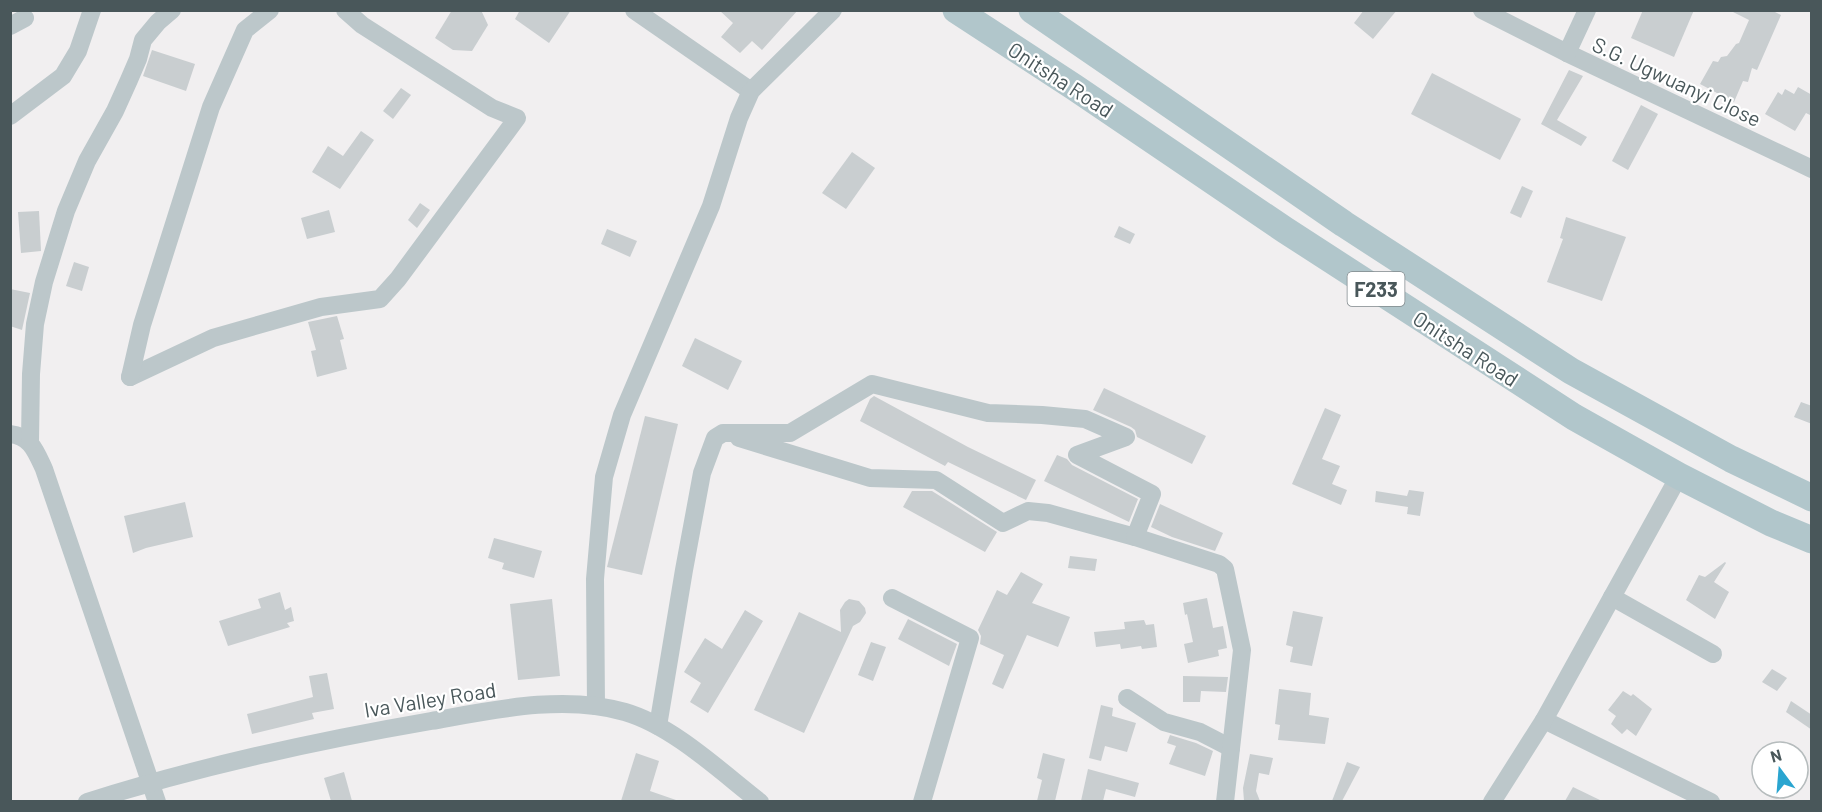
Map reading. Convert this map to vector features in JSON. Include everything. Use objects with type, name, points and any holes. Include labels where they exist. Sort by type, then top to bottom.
[{"type":"main road","name":"Onitsha Road","points":[[956,10],[1285,230],[1574,417],[1678,476],[1771,523],[1812,540]]},
{"type":"main road","name":"Onitsha Road","points":[[1032,10],[1344,224],[1571,371],[1731,459],[1812,498]]},
{"type":"street","points":[[10,116],[63,76],[78,51],[92,10]]},
{"type":"street","points":[[157,801],[44,469],[30,441],[31,374],[35,324],[44,282],[66,211],[87,161],[116,111],[138,59],[143,40],[172,10]]},
{"type":"street","points":[[270,10],[244,30],[210,107],[142,325],[130,377],[213,338],[321,307],[380,299],[398,279],[517,118],[492,108],[362,25],[345,10]]},
{"type":"street","points":[[634,10],[751,91]]},
{"type":"street","points":[[596,706],[595,579],[604,477],[622,415],[711,206],[739,118],[751,91],[833,10]]},
{"type":"street","points":[[1482,10],[1567,53]]},
{"type":"street","name":"S.G. Ugwuanyi Close","points":[[1587,10],[1567,53],[1812,169]]},
{"type":"street","points":[[658,726],[702,473],[715,438],[723,433],[790,434],[872,384],[988,413],[1085,419],[1126,437],[1077,455],[1152,494],[1135,537]]},
{"type":"street","points":[[723,433],[870,478],[936,480],[1003,523],[1028,511],[1048,513],[1135,537],[1219,564],[1225,569],[1242,650],[1225,801]]},
{"type":"street","points":[[10,434],[20,435],[30,441]]},
{"type":"street","points":[[1492,801],[1544,720],[1678,476]]},
{"type":"street","points":[[1612,597],[1713,654]]},
{"type":"street","points":[[892,598],[970,638],[922,801]]},
{"type":"street","points":[[1127,698],[1164,722],[1200,732],[1230,748]]},
{"type":"street","name":"Iva Valley Road","points":[[87,801],[149,782],[347,735],[485,712],[568,703],[625,712],[658,726],[760,801]]},
{"type":"street","points":[[1544,720],[1711,801]]},
{"type":"building","points":[[452,10],[481,10],[488,25],[472,51],[453,50],[435,38]]},
{"type":"building","points":[[520,10],[571,10],[549,43],[515,19]]},
{"type":"building","points":[[719,10],[798,10],[762,50],[752,41],[740,53],[721,37],[733,23]]},
{"type":"building","points":[[1364,10],[1397,10],[1373,39],[1354,23]]},
{"type":"building","points":[[1643,10],[1694,10],[1674,57],[1631,38]]},
{"type":"building","points":[[1729,10],[1771,10],[1781,15],[1757,70],[1752,68],[1748,82],[1743,81],[1734,102],[1700,84],[1713,61],[1718,62],[1721,57],[1727,56],[1739,43],[1749,20]]},
{"type":"building","points":[[152,50],[195,64],[186,91],[143,76]]},
{"type":"building","points":[[1569,70],[1583,76],[1557,120],[1587,137],[1581,146],[1541,124]]},
{"type":"building","points":[[1432,73],[1521,119],[1500,160],[1411,114]]},
{"type":"building","points":[[1798,87],[1812,95],[1812,116],[1806,113],[1795,131],[1765,114],[1778,92],[1782,95],[1785,89],[1794,94]]},
{"type":"building","points":[[401,88],[411,95],[393,119],[383,111]]},
{"type":"building","points":[[1641,105],[1658,114],[1628,170],[1612,161]]},
{"type":"building","points":[[361,131],[374,140],[340,189],[312,172],[328,146],[343,156]]},
{"type":"building","points":[[852,152],[875,168],[846,209],[822,193]]},
{"type":"building","points":[[1522,186],[1533,191],[1521,218],[1510,213]]},
{"type":"building","points":[[420,203],[430,210],[417,228],[408,220]]},
{"type":"building","points":[[329,210],[335,232],[307,239],[301,218]]},
{"type":"building","points":[[39,211],[41,251],[21,253],[18,212]]},
{"type":"building","points":[[1566,217],[1626,237],[1602,301],[1547,282],[1563,239],[1560,238]]},
{"type":"building","points":[[1119,226],[1135,234],[1130,244],[1114,237]]},
{"type":"building","points":[[607,229],[637,241],[630,257],[601,244]]},
{"type":"building","points":[[74,262],[89,267],[82,291],[66,286]]},
{"type":"building","points":[[10,289],[30,293],[22,330],[10,326]]},
{"type":"building","points":[[337,316],[344,339],[340,340],[347,369],[317,377],[311,351],[316,350],[308,322]]},
{"type":"building","points":[[695,338],[742,361],[728,390],[682,366]]},
{"type":"building","points":[[1104,388],[1206,436],[1192,464],[1137,437],[1135,430],[1131,427],[1093,410]]},
{"type":"building","points":[[874,396],[968,447],[1036,480],[1026,500],[948,462],[945,466],[860,421],[870,399]]},
{"type":"building","points":[[1801,402],[1812,406],[1812,424],[1794,417]]},
{"type":"building","points":[[1325,408],[1341,415],[1322,459],[1340,466],[1332,484],[1347,490],[1341,505],[1292,484]]},
{"type":"building","points":[[645,416],[678,424],[642,575],[607,567]]},
{"type":"building","points":[[1057,455],[1138,499],[1129,522],[1044,481]]},
{"type":"building","points":[[1409,490],[1424,492],[1420,516],[1407,514],[1408,507],[1375,502],[1376,491],[1407,496]]},
{"type":"building","points":[[912,491],[932,491],[997,532],[985,552],[903,507]]},
{"type":"building","points":[[185,502],[193,537],[133,553],[124,516]]},
{"type":"building","points":[[1160,504],[1223,533],[1215,551],[1172,537],[1151,527]]},
{"type":"building","points":[[494,538],[542,551],[534,578],[502,569],[504,563],[488,558]]},
{"type":"building","points":[[1070,556],[1097,559],[1095,571],[1068,568]]},
{"type":"building","points":[[1725,562],[1714,582],[1729,592],[1715,619],[1686,600],[1699,575],[1705,577]]},
{"type":"building","points":[[1021,572],[1043,584],[1032,603],[1070,617],[1058,647],[1027,635],[1003,689],[992,684],[1004,655],[980,644],[981,636],[978,630],[997,590],[1007,595]]},
{"type":"building","points":[[280,592],[285,610],[291,607],[294,621],[287,623],[290,627],[228,646],[219,621],[261,608],[258,599]]},
{"type":"building","points":[[1207,598],[1213,628],[1223,626],[1227,648],[1218,650],[1219,656],[1188,663],[1184,644],[1193,642],[1183,603]]},
{"type":"building","points":[[552,599],[560,676],[518,680],[510,604]]},
{"type":"building","points":[[849,599],[859,601],[866,613],[860,622],[853,626],[804,733],[754,710],[799,612],[841,632],[840,610]]},
{"type":"building","points":[[745,610],[763,621],[708,713],[690,702],[701,683],[684,672],[705,638],[722,649]]},
{"type":"building","points":[[1293,611],[1323,617],[1312,666],[1290,662],[1293,647],[1286,645]]},
{"type":"building","points":[[908,619],[957,644],[949,666],[898,639]]},
{"type":"building","points":[[1144,620],[1146,625],[1154,624],[1157,647],[1142,649],[1141,646],[1121,649],[1120,644],[1096,647],[1094,632],[1125,629],[1124,622]]},
{"type":"building","points":[[871,642],[886,647],[873,681],[858,675]]},
{"type":"building","points":[[1772,669],[1787,678],[1777,691],[1762,682]]},
{"type":"building","points":[[327,673],[334,709],[312,713],[314,719],[252,734],[247,714],[313,697],[309,676]]},
{"type":"building","points":[[1183,676],[1228,677],[1226,692],[1201,691],[1200,702],[1183,702]]},
{"type":"building","points":[[1279,689],[1311,693],[1309,715],[1329,718],[1325,744],[1278,740],[1280,725],[1275,724]]},
{"type":"building","points":[[1623,691],[1631,696],[1633,694],[1652,709],[1636,736],[1627,729],[1622,734],[1611,724],[1616,716],[1608,710]]},
{"type":"building","points":[[1791,701],[1812,715],[1812,730],[1786,712]]},
{"type":"building","points":[[1101,705],[1113,708],[1112,716],[1136,723],[1127,752],[1105,746],[1101,761],[1089,758]]},
{"type":"building","points":[[1170,735],[1213,751],[1205,776],[1169,764],[1176,746],[1167,743]]},
{"type":"building","points":[[636,753],[659,761],[650,791],[676,801],[621,801]]},
{"type":"building","points":[[1043,753],[1065,759],[1055,801],[1037,801],[1042,780],[1037,778]]},
{"type":"building","points":[[1250,754],[1273,758],[1269,775],[1259,773],[1256,791],[1260,801],[1244,801],[1243,788]]},
{"type":"building","points":[[1347,762],[1360,767],[1342,801],[1332,801]]},
{"type":"building","points":[[1088,769],[1139,783],[1135,797],[1106,789],[1103,801],[1081,801]]},
{"type":"building","points":[[344,772],[352,801],[331,801],[324,778]]},
{"type":"building","points":[[1573,787],[1602,801],[1565,801]]}]
